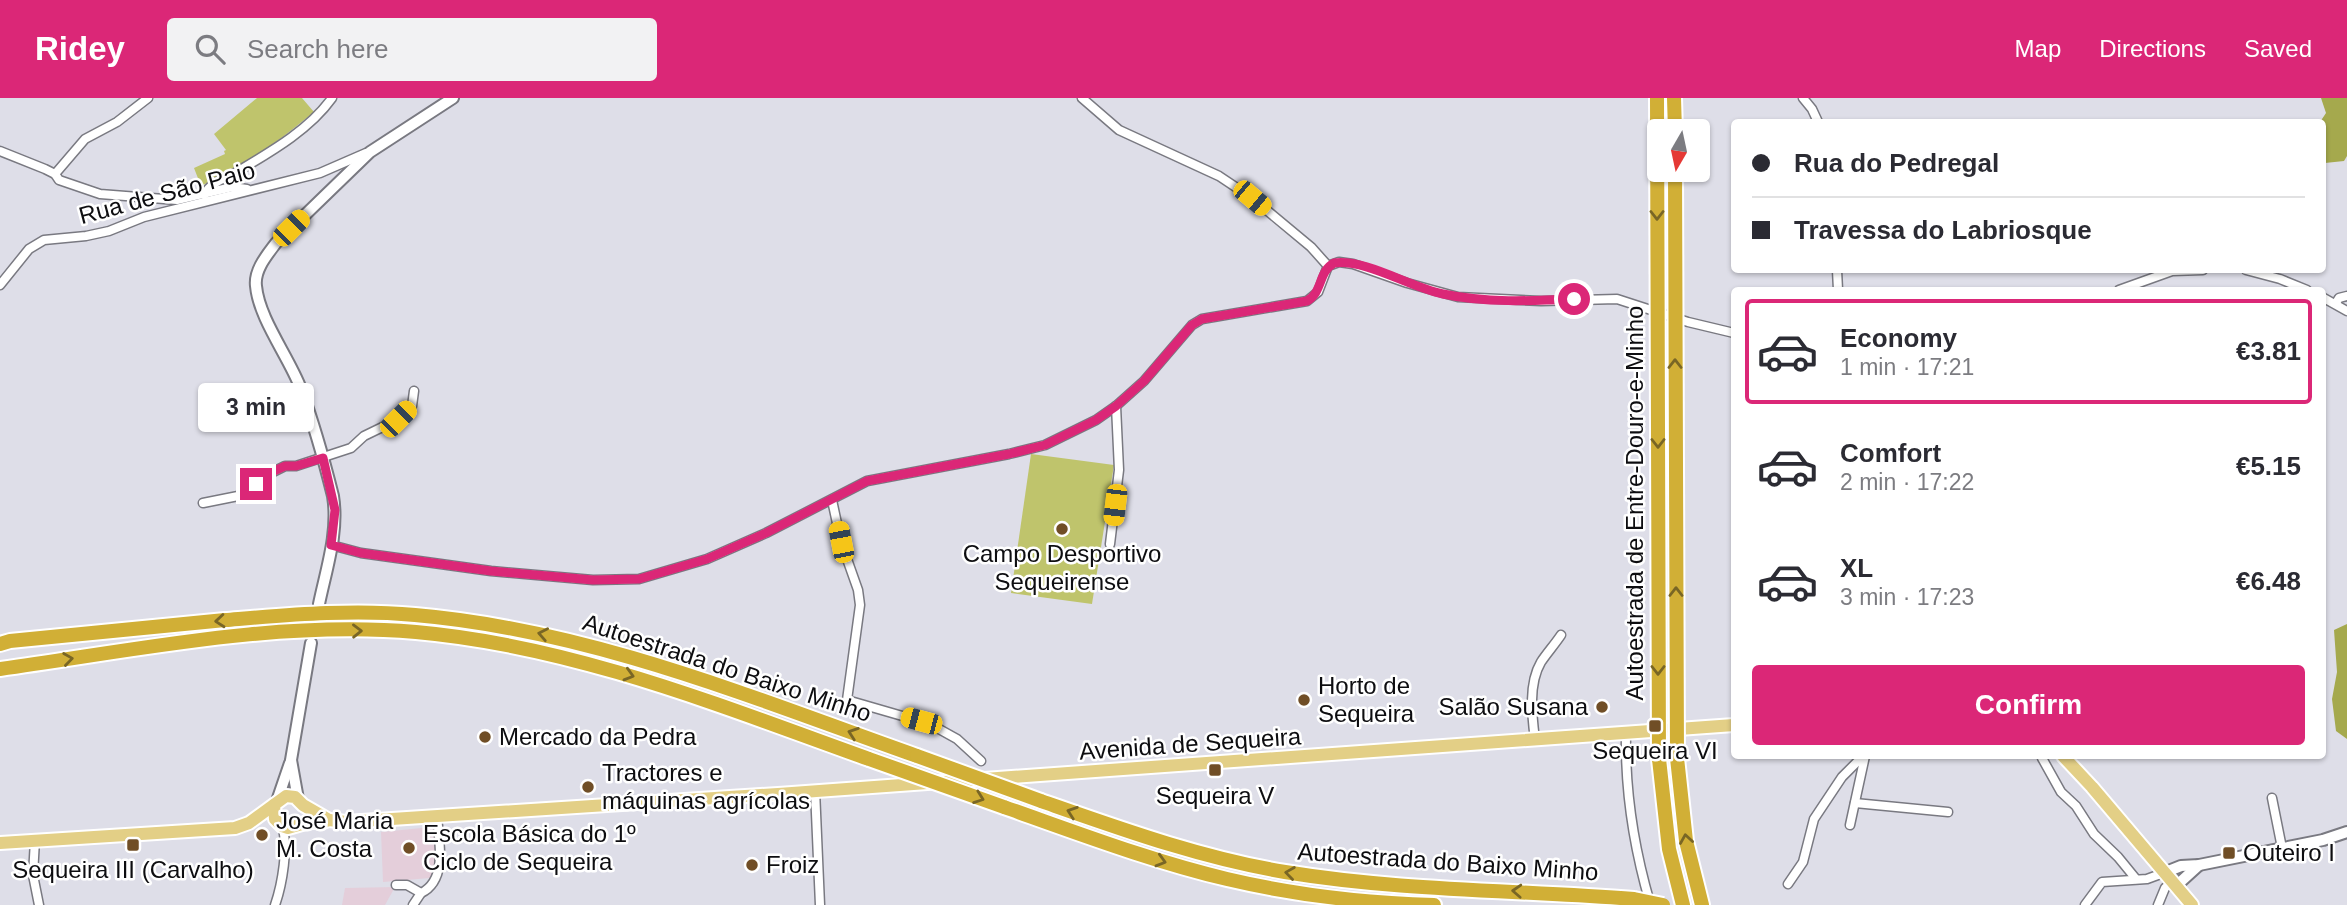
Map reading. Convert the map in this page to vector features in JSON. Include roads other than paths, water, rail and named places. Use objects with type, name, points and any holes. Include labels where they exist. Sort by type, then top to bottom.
[{"type":"highway","name":"Autoestrada de Entre-Douro-e-Minho","points":[[1657,98],[1658,759],[1669,849],[1683,905]]},
{"type":"highway","points":[[1674,98],[1675,119]]},
{"type":"highway","name":"Autoestrada de Entre-Douro-e-Minho","points":[[1675,182],[1677,758],[1686,841],[1702,905]]},
{"type":"highway","name":"Autoestrada do Baixo Minho","points":[[3,641],[288,615],[413,614],[483,622],[571,640],[658,664],[1041,801],[1160,842],[1219,859],[1285,872],[1386,885],[1634,899],[1663,905]]},
{"type":"highway","name":"Autoestrada do Baixo Minho","points":[[3,669],[219,638],[288,632],[414,632],[481,640],[570,658],[653,681],[1153,859],[1227,879],[1306,895],[1434,905]]},
{"type":"main road","name":"Avenida de Sequeira","points":[[287,828],[329,820],[346,822],[437,817],[936,784],[1731,725]]},
{"type":"main road","points":[[2066,759],[2192,905]]},
{"type":"main road","points":[[249,823],[289,796],[329,820]]},
{"type":"main road","points":[[0,842],[221,830],[249,823],[287,828],[305,813],[300,802]]},
{"type":"main road","points":[[276,803],[273,814],[287,828]]},
{"type":"street","points":[[55,174],[85,139],[117,122],[148,98]]},
{"type":"street","points":[[204,195],[210,186],[239,171],[298,132],[332,98]]},
{"type":"street","points":[[319,604],[335,510],[323,458],[300,387],[264,312],[256,285],[258,272],[276,243],[370,152],[453,98]]},
{"type":"street","points":[[1082,98],[1119,130],[1219,176],[1252,198],[1311,247],[1328,266]]},
{"type":"street","points":[[1802,98],[1817,119]]},
{"type":"street","points":[[0,151],[55,174],[59,180],[100,194],[177,200],[232,187],[250,189]]},
{"type":"street","name":"Rua de São Paio","points":[[0,285],[29,249],[44,240],[109,231],[144,217],[320,173],[370,152]]},
{"type":"street","points":[[320,173],[328,175],[336,184]]},
{"type":"street","points":[[331,545],[361,553],[491,571],[593,580],[639,579],[707,559],[766,533],[867,481],[1045,445],[1096,420],[1116,406],[1144,381],[1192,325],[1202,319],[1307,301],[1318,292],[1328,266],[1339,262],[1458,297],[1541,301],[1617,299],[1688,322],[1731,332]]},
{"type":"street","points":[[2127,287],[2166,273]]},
{"type":"street","points":[[2257,273],[2300,287]]},
{"type":"street","points":[[2336,303],[2339,298],[2347,296]]},
{"type":"street","points":[[2326,299],[2347,311]]},
{"type":"street","points":[[203,503],[243,495],[268,474],[285,466],[296,466],[351,448],[364,436],[398,419],[412,405],[414,391]]},
{"type":"street","points":[[1110,544],[1119,470],[1116,406]]},
{"type":"street","points":[[832,500],[841,542],[858,590],[860,604],[847,700],[930,724],[957,739],[981,761]]},
{"type":"street","points":[[1535,740],[1532,709],[1537,671],[1561,635]]},
{"type":"street","points":[[276,803],[291,760],[312,643]]},
{"type":"street","points":[[1626,734],[1629,802],[1641,874],[1650,905]]},
{"type":"street","points":[[1788,884],[1803,862],[1814,819],[1842,777],[1861,759]]},
{"type":"street","points":[[1850,825],[1863,759]]},
{"type":"street","points":[[2043,759],[2061,792],[2076,806],[2094,834],[2136,879]]},
{"type":"street","points":[[291,760],[300,802]]},
{"type":"street","points":[[815,790],[820,905]]},
{"type":"street","points":[[2272,798],[2282,848]]},
{"type":"street","points":[[1855,803],[1948,812]]},
{"type":"street","points":[[413,905],[431,885],[441,863],[437,817]]},
{"type":"street","points":[[275,905],[280,891],[287,828]]},
{"type":"street","points":[[2158,905],[2165,888],[2181,866],[2199,865],[2323,841],[2347,832]]},
{"type":"street","points":[[36,841],[33,875],[39,905]]},
{"type":"street","points":[[2085,905],[2102,882],[2172,879],[2199,865]]},
{"type":"street","points":[[396,885],[407,885],[421,893]]},
{"type":"place","name":"Campo Desportivo Sequeirense","points":[[1062,529]]},
{"type":"place","name":"Horto de Sequeira","points":[[1304,700]]},
{"type":"place","name":"Salão Susana","points":[[1602,707]]},
{"type":"place","name":"Sequeira VI","points":[[1655,726]]},
{"type":"place","name":"Mercado da Pedra","points":[[485,737]]},
{"type":"place","name":"Sequeira V","points":[[1215,770]]},
{"type":"place","name":"Tractores e máquinas agrícolas","points":[[588,787]]},
{"type":"place","name":"José Maria M. Costa","points":[[262,835]]},
{"type":"place","name":"Sequeira III (Carvalho)","points":[[133,845]]},
{"type":"place","name":"Escola Básica do 1º Ciclo de Sequeira","points":[[409,848]]},
{"type":"place","name":"Outeiro I","points":[[2229,853]]},
{"type":"place","name":"Froiz","points":[[752,865]]}]
